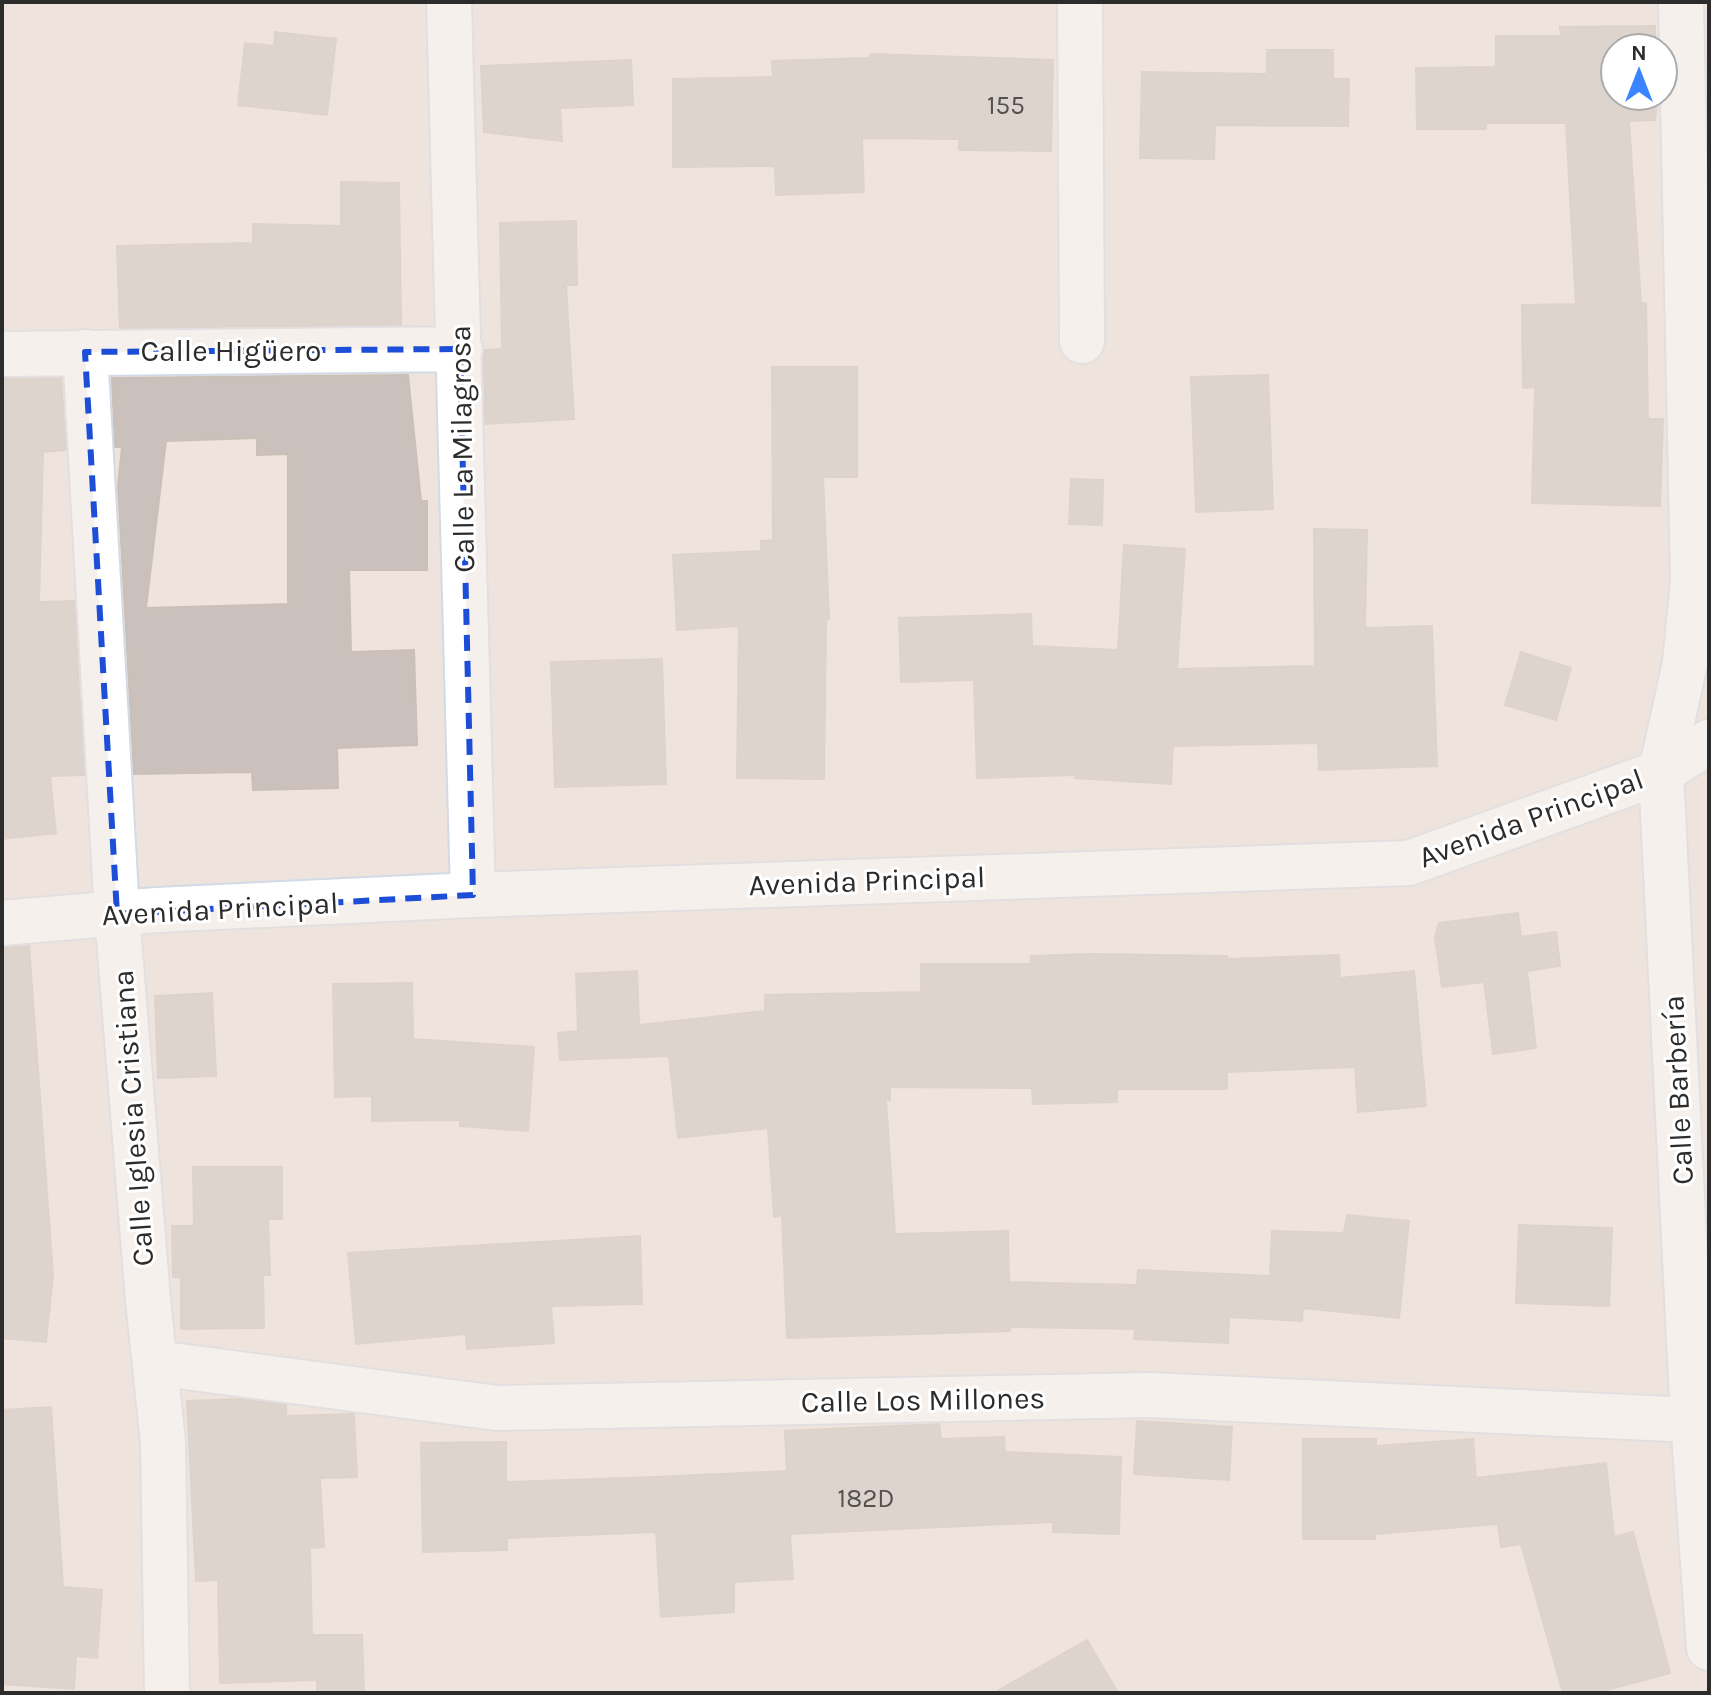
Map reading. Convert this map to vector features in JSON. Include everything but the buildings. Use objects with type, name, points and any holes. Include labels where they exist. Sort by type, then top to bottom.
[{"type":"street","name":"Calle La Milagrosa","points":[[449,2],[473,895]]},
{"type":"street","points":[[1080,2],[1082,341]]},
{"type":"street","name":"Calle Barbería","points":[[1681,2],[1693,581],[1685,663],[1661,772],[1696,1152],[1693,1420],[1709,1648]]},
{"type":"street","name":"Calle Higüero","points":[[2,354],[460,349]]},
{"type":"street","name":"Calle Iglesia Cristiana","points":[[85,352],[117,914],[148,1300],[163,1442],[167,1693]]},
{"type":"street","name":"Avenida Principal","points":[[2,923],[473,895],[1409,863],[1661,772],[1709,742]]},
{"type":"street","name":"Calle Los Millones","points":[[156,1363],[497,1408],[1150,1395],[1693,1420]]},
{"type":"highlighted area","points":[[460,349],[473,895],[117,914],[85,352]]}]
